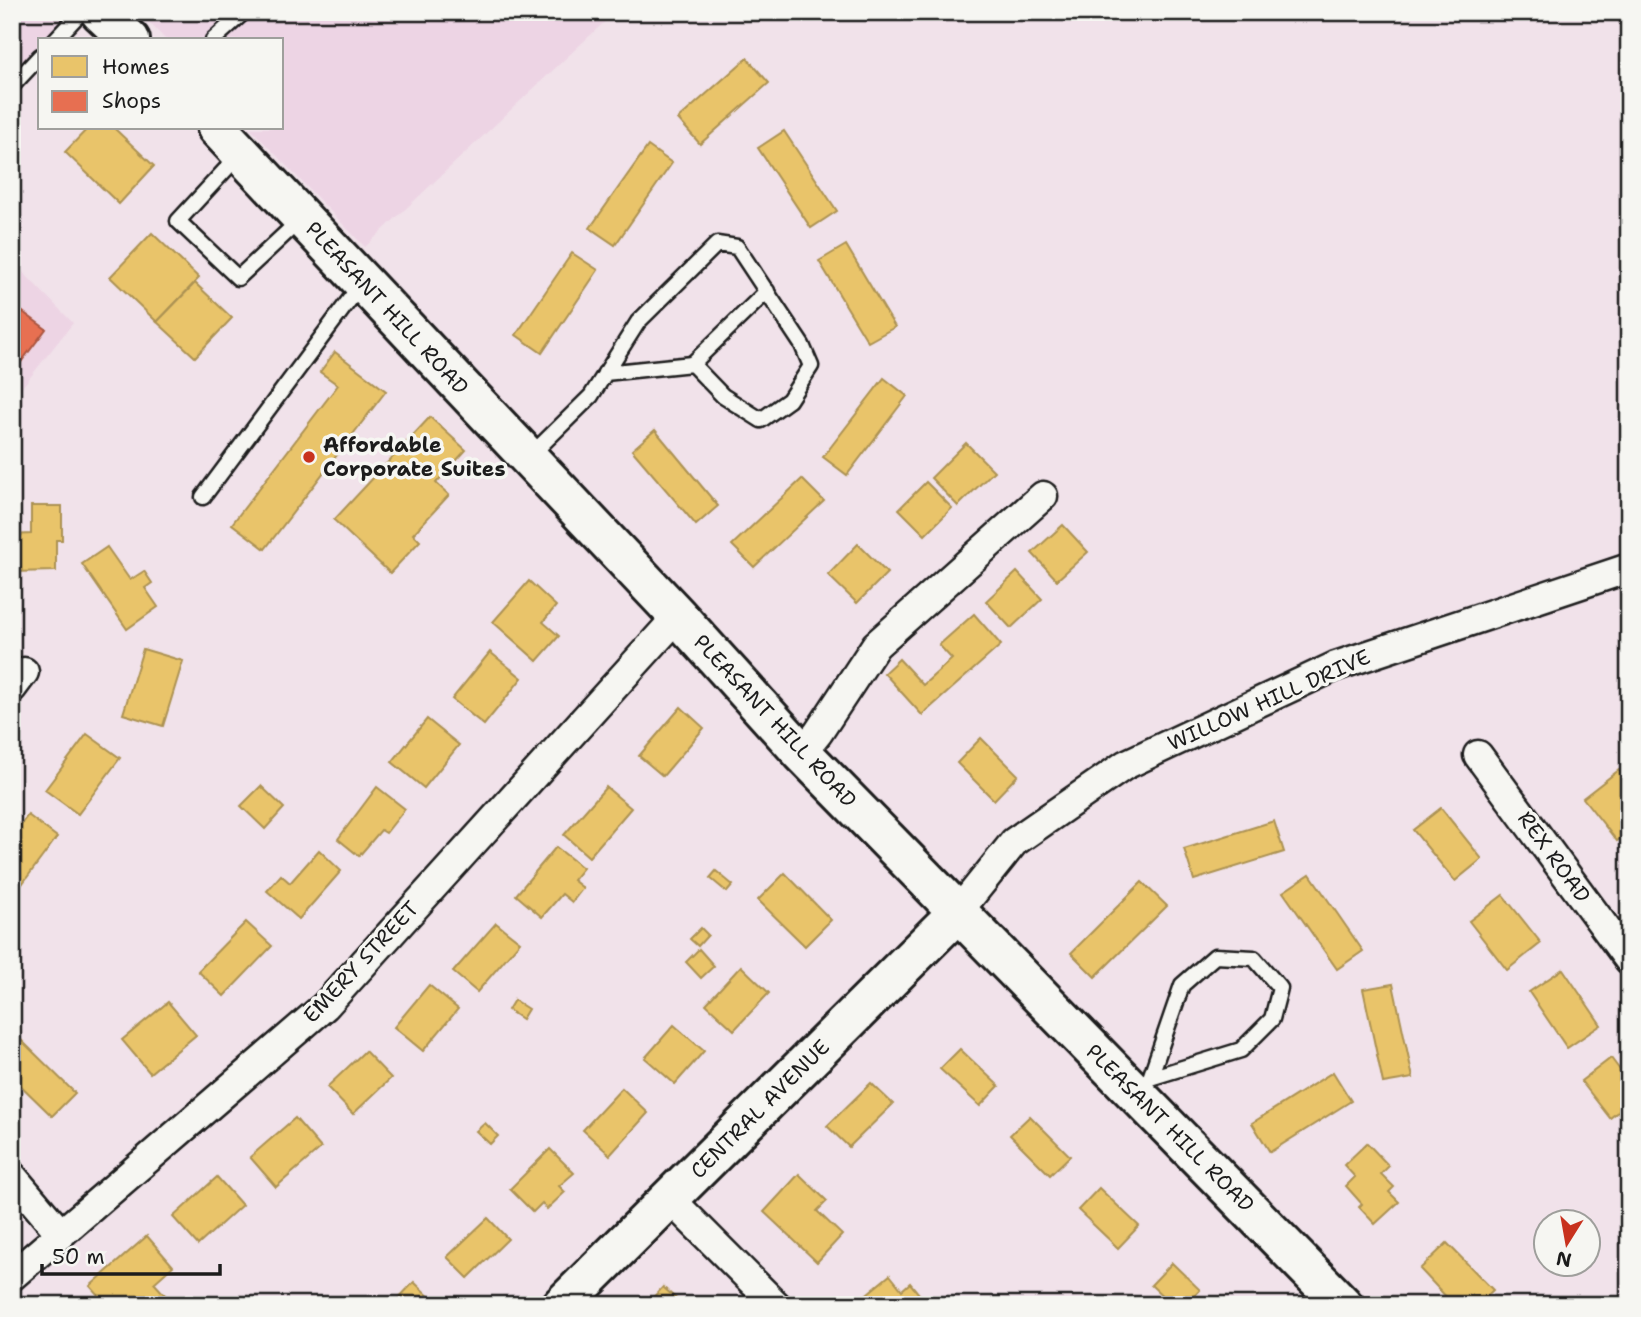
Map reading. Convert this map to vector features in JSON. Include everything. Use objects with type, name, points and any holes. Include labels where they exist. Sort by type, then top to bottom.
[{"type":"street","points":[[100,12],[128,38]]},
{"type":"street","name":"PLEASANT HILL ROAD","points":[[229,141],[678,616],[802,753],[957,912],[1141,1084],[1343,1305]]},
{"type":"street","points":[[802,753],[876,645],[1044,496]]},
{"type":"street","name":"WILLOW HILL DRIVE","points":[[957,912],[1014,842],[1125,765],[1336,666],[1629,568]]},
{"type":"street","name":"EMERY STREET","points":[[12,1276],[325,1006],[678,616]]},
{"type":"street","name":"REX ROAD","points":[[1478,755],[1629,960]]},
{"type":"street","name":"CENTRAL AVENUE","points":[[562,1305],[957,912]]},
{"type":"street","points":[[12,1175],[61,1234]]},
{"type":"street","points":[[670,1199],[776,1305]]},
{"type":"lane","points":[[57,38],[81,12]]},
{"type":"lane","points":[[215,38],[244,12]]},
{"type":"lane","points":[[12,86],[38,58]]},
{"type":"lane","points":[[229,141],[178,221],[238,278],[302,218]]},
{"type":"lane","points":[[528,458],[591,396],[638,322],[717,244],[737,247],[802,345],[811,366],[789,400],[761,420],[723,396],[692,364]]},
{"type":"lane","points":[[203,497],[363,282]]},
{"type":"lane","points":[[605,373],[692,364],[767,291]]},
{"type":"lane","points":[[1215,956],[1254,958],[1280,988],[1272,1020],[1241,1050],[1141,1084],[1182,985],[1215,956]]},
{"type":"shaded area","points":[[12,12],[83,12],[58,38],[38,38],[38,58],[12,84]]},
{"type":"shaded area","points":[[139,12],[615,12],[365,247],[252,130],[284,130],[284,38],[164,38]]},
{"type":"shaded area","points":[[12,261],[73,323],[12,400]]},
{"type":"building: Homes","points":[[747,58],[769,83],[700,144],[678,119]]},
{"type":"building: Homes","points":[[86,130],[116,130],[154,166],[119,204],[65,152]]},
{"type":"building: Homes","points":[[784,131],[837,211],[811,228],[758,148]]},
{"type":"building: Homes","points":[[648,146],[672,163],[615,245],[590,228]]},
{"type":"building: Homes","points":[[152,233],[199,278],[157,322],[110,277]]},
{"type":"building: Homes","points":[[846,245],[895,327],[868,342],[819,261]]},
{"type":"building: Homes","points":[[572,253],[598,270],[542,353],[516,335]]},
{"type":"building: Homes","points":[[195,283],[232,318],[195,357],[157,322]]},
{"type":"building: Homes","name":"Affordable Corporate Suites","points":[[335,352],[386,391],[265,549],[232,524],[338,385],[320,372]]},
{"type":"building: Homes","points":[[884,378],[907,396],[847,475],[823,457]]},
{"type":"building: Homes","points":[[430,417],[466,450],[436,483],[449,495],[413,534],[420,541],[390,573],[334,520]]},
{"type":"building: Homes","points":[[655,430],[718,506],[696,525],[632,450]]},
{"type":"building: Homes","points":[[966,443],[994,471],[958,506],[931,478]]},
{"type":"building: Homes","points":[[802,479],[824,501],[754,567],[732,545]]},
{"type":"building: Homes","points":[[926,482],[952,508],[925,535],[899,509]]},
{"type":"building: Homes","points":[[31,506],[62,506],[62,540],[56,540],[56,571],[12,572],[12,535],[31,534]]},
{"type":"building: Homes","points":[[1063,525],[1088,552],[1057,580],[1032,553]]},
{"type":"building: Homes","points":[[858,544],[887,573],[857,603],[828,575]]},
{"type":"building: Homes","points":[[107,547],[130,580],[144,571],[152,583],[145,588],[158,607],[127,629],[82,564]]},
{"type":"building: Homes","points":[[1017,572],[1042,599],[1011,628],[986,601]]},
{"type":"building: Homes","points":[[529,581],[556,606],[543,622],[559,636],[537,661],[493,622]]},
{"type":"building: Homes","points":[[974,614],[1001,645],[922,715],[884,673],[899,659],[923,685],[952,659],[939,645]]},
{"type":"building: Homes","points":[[143,649],[183,661],[163,726],[123,714]]},
{"type":"building: Homes","points":[[490,652],[522,678],[484,725],[452,699]]},
{"type":"building: Homes","points":[[681,707],[704,728],[663,776],[639,756]]},
{"type":"building: Homes","points":[[427,719],[459,745],[424,788],[392,762]]},
{"type":"building: Homes","points":[[87,734],[120,758],[78,814],[45,790]]},
{"type":"building: Homes","points":[[981,738],[1018,775],[994,800],[957,763]]},
{"type":"building: Homes","points":[[1619,770],[1629,783],[1629,832],[1617,841],[1583,798]]},
{"type":"building: Homes","points":[[261,786],[284,808],[265,829],[241,806]]},
{"type":"building: Homes","points":[[377,787],[405,809],[386,833],[381,830],[359,856],[338,839]]},
{"type":"building: Homes","points":[[606,787],[631,808],[589,857],[564,835]]},
{"type":"building: Homes","points":[[1441,808],[1482,859],[1455,881],[1413,830]]},
{"type":"building: Homes","points":[[28,815],[57,837],[17,891],[12,888],[12,836]]},
{"type":"building: Homes","points":[[1274,821],[1284,852],[1194,880],[1184,849]]},
{"type":"building: Homes","points":[[556,847],[583,868],[573,880],[583,888],[572,902],[562,894],[542,917],[516,895]]},
{"type":"building: Homes","points":[[319,850],[341,871],[299,919],[267,891],[281,875],[290,883]]},
{"type":"building: Homes","points":[[716,871],[733,885],[727,892],[710,878]]},
{"type":"building: Homes","points":[[785,873],[831,920],[805,946],[758,900]]},
{"type":"building: Homes","points":[[1310,874],[1363,951],[1337,969],[1283,892]]},
{"type":"building: Homes","points":[[1142,882],[1167,906],[1095,977],[1071,953]]},
{"type":"building: Homes","points":[[1503,895],[1541,943],[1507,970],[1469,921]]},
{"type":"building: Homes","points":[[246,922],[272,946],[224,996],[198,971]]},
{"type":"building: Homes","points":[[496,923],[520,942],[477,992],[453,972]]},
{"type":"building: Homes","points":[[701,928],[708,935],[698,946],[690,939]]},
{"type":"building: Homes","points":[[699,949],[714,966],[701,978],[686,962]]},
{"type":"building: Homes","points":[[741,966],[769,993],[734,1030],[706,1004]]},
{"type":"building: Homes","points":[[1563,969],[1601,1025],[1567,1048],[1529,992]]},
{"type":"building: Homes","points":[[1393,984],[1413,1078],[1383,1083],[1363,989]]},
{"type":"building: Homes","points":[[429,985],[458,1009],[423,1051],[394,1027]]},
{"type":"building: Homes","points":[[514,1000],[528,1009],[522,1019],[508,1010]]},
{"type":"building: Homes","points":[[168,1002],[196,1035],[150,1073],[122,1040]]},
{"type":"building: Homes","points":[[674,1025],[704,1051],[675,1084],[645,1058]]},
{"type":"building: Homes","points":[[20,1039],[75,1093],[52,1116],[12,1077],[12,1047]]},
{"type":"building: Homes","points":[[960,1049],[999,1086],[980,1106],[940,1069]]},
{"type":"building: Homes","points":[[365,1051],[391,1078],[353,1114],[327,1087]]},
{"type":"building: Homes","points":[[1611,1058],[1629,1082],[1629,1103],[1610,1118],[1581,1081]]},
{"type":"building: Homes","points":[[1333,1072],[1351,1101],[1270,1152],[1252,1123]]},
{"type":"building: Homes","points":[[871,1083],[893,1104],[849,1147],[827,1126]]},
{"type":"building: Homes","points":[[622,1088],[648,1113],[610,1155],[583,1130]]},
{"type":"building: Homes","points":[[1030,1116],[1070,1156],[1050,1175],[1010,1135]]},
{"type":"building: Homes","points":[[295,1118],[321,1148],[276,1187],[250,1157]]},
{"type":"building: Homes","points":[[485,1123],[498,1136],[490,1144],[476,1131]]},
{"type":"building: Homes","points":[[1367,1143],[1389,1166],[1381,1174],[1394,1187],[1389,1192],[1399,1202],[1375,1224],[1359,1207],[1362,1204],[1346,1186],[1355,1177],[1344,1165]]},
{"type":"building: Homes","points":[[550,1149],[574,1173],[559,1186],[565,1192],[547,1209],[542,1203],[533,1212],[510,1189]]},
{"type":"building: Homes","points":[[799,1174],[827,1201],[817,1211],[842,1235],[817,1262],[764,1212]]},
{"type":"building: Homes","points":[[217,1177],[242,1205],[198,1245],[173,1217]]},
{"type":"building: Homes","points":[[1099,1188],[1139,1226],[1118,1248],[1078,1210]]},
{"type":"building: Homes","points":[[488,1218],[508,1239],[468,1278],[447,1257]]},
{"type":"building: Homes","points":[[147,1236],[173,1266],[154,1283],[165,1295],[153,1305],[139,1305],[135,1300],[129,1305],[107,1305],[90,1286]]},
{"type":"building: Homes","points":[[1447,1243],[1493,1290],[1478,1305],[1464,1305],[1456,1297],[1451,1302],[1420,1269]]},
{"type":"building: Homes","points":[[1172,1263],[1200,1290],[1186,1305],[1172,1305],[1151,1285]]},
{"type":"building: Homes","points":[[890,1275],[902,1290],[910,1283],[928,1305],[867,1305],[862,1298]]},
{"type":"building: Homes","points":[[414,1282],[438,1305],[392,1305]]},
{"type":"building: Homes","points":[[663,1287],[683,1305],[646,1305]]},
{"type":"building: Shops","points":[[12,304],[46,329],[12,374]]},
{"type":"place","name":"Affordable Corporate Suites","points":[[309,457]]}]
